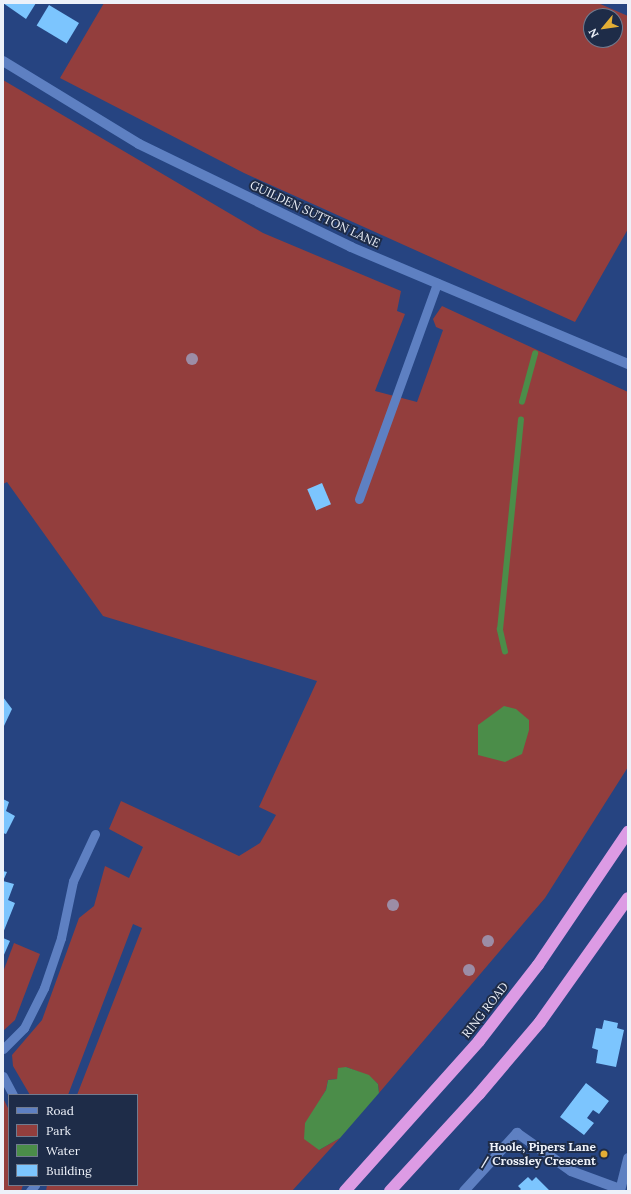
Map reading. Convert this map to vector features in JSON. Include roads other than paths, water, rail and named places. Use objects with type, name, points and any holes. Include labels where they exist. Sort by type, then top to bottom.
[{"type":"highway","name":"RING ROAD","points":[[345,1191],[479,1042],[538,965],[628,832]]},
{"type":"highway","points":[[390,1191],[480,1094],[540,1022],[628,898]]},
{"type":"street","name":"GUILDEN SUTTON LANE","points":[[3,61],[139,144],[351,247],[628,364]]},
{"type":"street","points":[[464,1191],[517,1133],[571,1171],[620,1190],[628,1158]]},
{"type":"lane","points":[[359,499],[437,283]]},
{"type":"lane","points":[[3,1050],[24,1028],[44,988],[61,938],[73,881],[95,834]]},
{"type":"lane","points":[[3,1076],[12,1094]]},
{"type":"water","points":[[504,706],[516,709],[529,720],[529,730],[522,754],[505,762],[478,755],[478,725]]},
{"type":"water","points":[[346,1067],[369,1075],[378,1084],[379,1093],[340,1138],[319,1150],[304,1139],[305,1123],[326,1090],[328,1080],[337,1079],[338,1068]]},
{"type":"waterway","points":[[522,402],[535,354]]},
{"type":"waterway","points":[[505,652],[500,630],[521,420]]},
{"type":"place","name":"Hoole, Pipers Lane / Crossley Crescent","points":[[604,1154]]}]
